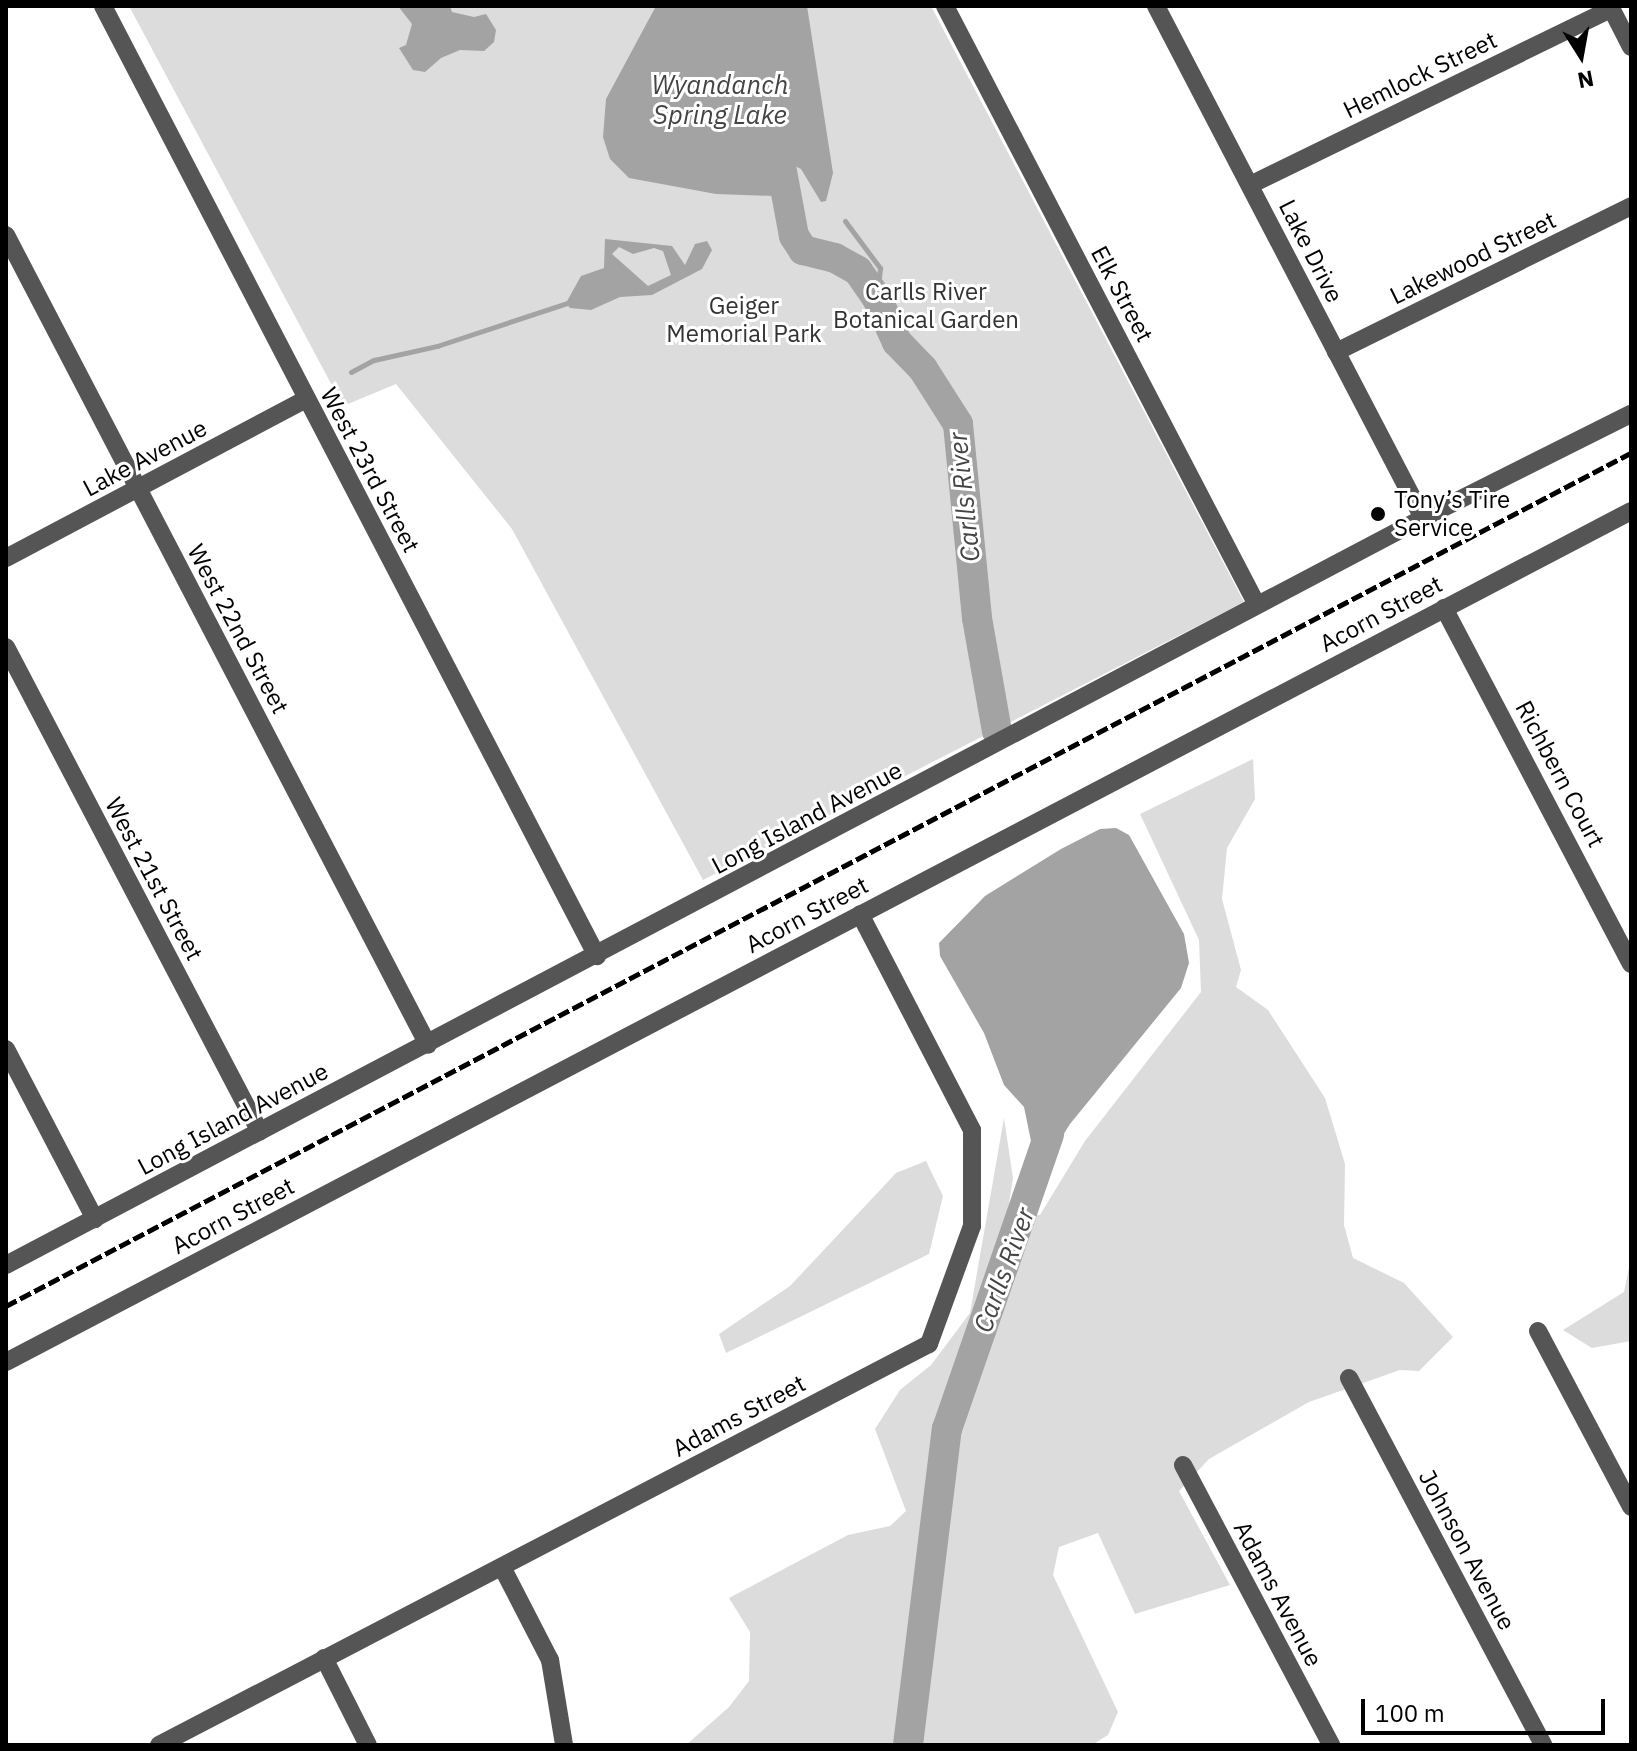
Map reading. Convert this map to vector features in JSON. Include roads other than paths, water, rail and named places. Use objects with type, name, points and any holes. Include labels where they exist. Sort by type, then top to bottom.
[{"type":"street","name":"West 23rd Street","points":[[103,6],[597,956]]},
{"type":"street","name":"Elk Street","points":[[945,6],[1257,605]]},
{"type":"street","name":"Lake Drive","points":[[1156,6],[1423,518]]},
{"type":"street","name":"Hemlock Street","points":[[1250,185],[1611,7]]},
{"type":"street","points":[[1611,7],[1631,47]]},
{"type":"street","name":"Lakewood Street","points":[[1336,352],[1631,206]]},
{"type":"street","name":"West 22nd Street","points":[[6,235],[428,1045]]},
{"type":"street","name":"Lake Avenue","points":[[6,558],[306,399]]},
{"type":"street","name":"Long Island Avenue","points":[[6,1265],[1423,518],[1631,414]]},
{"type":"street","name":"Acorn Street","points":[[6,1362],[1631,511]]},
{"type":"street","name":"Richbern Court","points":[[1444,608],[1631,964]]},
{"type":"street","name":"West 21st Street","points":[[6,647],[260,1132]]},
{"type":"street","name":"Adams Street","points":[[159,1745],[929,1344],[972,1226],[972,1130],[860,914]]},
{"type":"street","points":[[6,1049],[95,1219]]},
{"type":"street","points":[[1538,1331],[1631,1507]]},
{"type":"street","name":"Johnson Avenue","points":[[1349,1378],[1543,1745]]},
{"type":"street","name":"Adams Avenue","points":[[1183,1465],[1331,1745]]},
{"type":"street","points":[[502,1567],[550,1660],[564,1745]]},
{"type":"street","points":[[324,1658],[368,1745]]},
{"type":"water","points":[[398,6],[450,6],[452,12],[474,17],[486,14],[496,30],[494,42],[484,51],[460,50],[441,58],[425,72],[413,70],[399,48],[406,45],[412,24]]},
{"type":"water","name":"Wyandanch Spring Lake","points":[[656,6],[807,6],[833,173],[826,201],[821,202],[801,169],[793,165],[784,171],[798,201],[792,206],[774,196],[716,194],[629,178],[610,159],[603,137],[606,99]]},
{"type":"water","points":[[605,239],[672,246],[685,265],[695,244],[707,241],[712,250],[702,269],[652,295],[620,297],[591,310],[570,308],[566,303],[581,276],[604,268]],"holes":[[[619,247],[633,254],[654,248],[663,251],[671,275],[648,286],[612,254]]]},
{"type":"water","points":[[1116,828],[1129,835],[1184,934],[1189,963],[1181,988],[1070,1124],[1038,1175],[1024,1107],[1004,1085],[984,1033],[940,956],[939,943],[985,896],[1061,849],[1100,829]]},
{"type":"waterway","name":"Carlls River","points":[[781,166],[794,236],[803,250],[835,258],[858,271],[877,298],[897,342],[923,369],[958,424],[977,618],[997,731]]},
{"type":"waterway","points":[[845,221],[880,268],[877,298]]},
{"type":"waterway","points":[[351,372],[374,360],[437,346],[570,302]]},
{"type":"waterway","name":"Carlls River","points":[[908,1745],[947,1429],[1049,1134]]},
{"type":"railway","points":[[6,1306],[1631,453]]},
{"type":"place","name":"Tony’s Tire Service","points":[[1378,514]]},
{"type":"park label","name":"Carlls River Botanical Garden","points":[[926,306]]},
{"type":"park label","name":"Geiger Memorial Park","points":[[744,320]]}]
